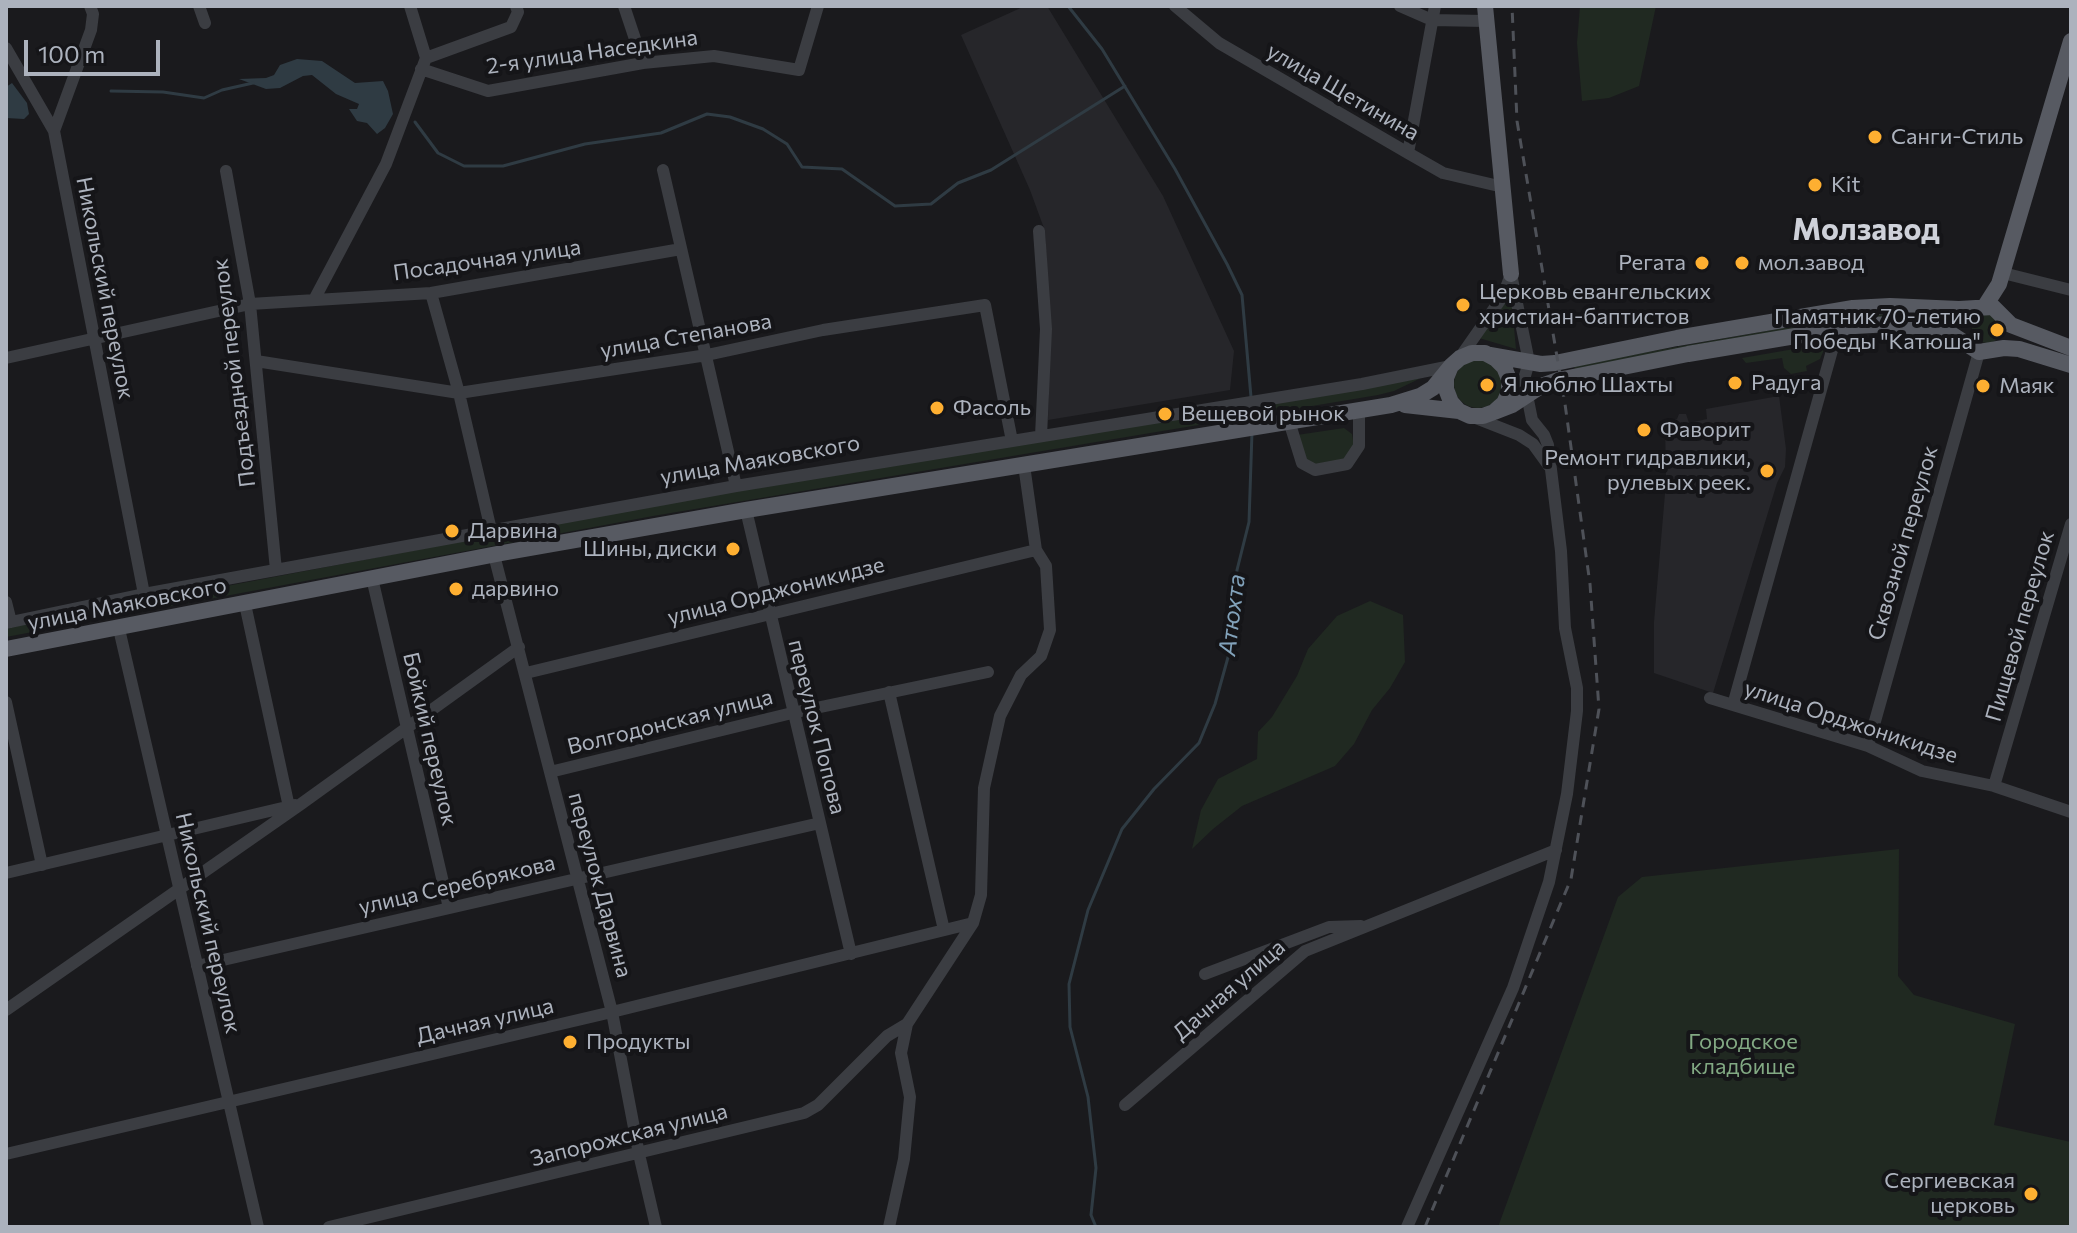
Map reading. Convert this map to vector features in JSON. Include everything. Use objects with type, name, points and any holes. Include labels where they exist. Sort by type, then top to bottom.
[{"type":"main road","points":[[1485,14],[1511,274]]},
{"type":"main road","points":[[1980,349],[1962,331],[1965,317],[1970,311],[1985,306],[2001,278],[2071,41]]},
{"type":"main road","points":[[1980,349],[2004,343],[2008,335],[2001,278]]},
{"type":"main road","points":[[2071,348],[2011,325],[1993,307],[1853,308],[1677,338],[1555,363],[1472,353],[1456,362],[1446,378],[1446,389],[1451,402],[1464,413],[1483,416],[1512,405],[1550,383],[1597,372],[1838,329],[1890,324],[1935,329],[1948,332],[1980,349],[2019,349],[2071,365]]},
{"type":"main road","points":[[1485,353],[1504,367],[1509,379],[1509,392],[1499,408]]},
{"type":"main road","name":"улица Маяковского","points":[[6,649],[746,510],[1391,405],[1420,396],[1433,388],[1456,362]]},
{"type":"main road","name":"улица Маяковского","points":[[1391,405],[1464,413]]},
{"type":"street","points":[[54,131],[91,30],[93,14],[90,6]]},
{"type":"street","points":[[199,6],[205,23]]},
{"type":"street","points":[[315,298],[386,164],[424,63],[410,6]]},
{"type":"street","points":[[624,6],[643,63]]},
{"type":"street","name":"2-я улица Наседкина","points":[[424,63],[488,91],[643,63],[714,56],[799,70],[818,6]]},
{"type":"street","name":"улица Щетинина","points":[[1175,6],[1191,11],[1219,43],[1443,173],[1503,187]]},
{"type":"street","points":[[1400,6],[1432,20],[1485,14]]},
{"type":"street","points":[[1408,153],[1435,6]]},
{"type":"street","points":[[424,63],[511,27],[517,9]]},
{"type":"street","points":[[6,48],[54,131]]},
{"type":"street","name":"Никольский переулок","points":[[54,131],[144,594]]},
{"type":"street","points":[[663,170],[736,486]]},
{"type":"street","name":"Подъездной переулок","points":[[226,171],[250,304],[276,570]]},
{"type":"street","points":[[1039,231],[1046,329],[1041,436]]},
{"type":"street","name":"Посадочная улица","points":[[250,304],[431,293],[681,249]]},
{"type":"street","points":[[1499,408],[1524,379],[1529,362],[1511,274]]},
{"type":"street","points":[[1456,362],[1503,296],[1511,274]]},
{"type":"street","points":[[2001,278],[2071,290]]},
{"type":"street","points":[[431,293],[459,393],[491,530]]},
{"type":"street","points":[[6,358],[250,304]]},
{"type":"street","name":"улица Степанова","points":[[256,361],[459,393],[707,355],[823,330],[985,305],[1012,441]]},
{"type":"street","points":[[1733,705],[1838,329]]},
{"type":"street","name":"Сквозной переулок","points":[[1868,746],[1980,349]]},
{"type":"street","name":"улица Маяковского","points":[[8,622],[144,594],[736,486],[1405,377],[1456,362]]},
{"type":"street","points":[[1407,1227],[1513,988],[1538,917],[1567,794],[1577,688],[1565,628],[1561,551],[1548,445],[1532,420],[1527,395]]},
{"type":"street","points":[[1285,422],[1302,463],[1315,470],[1347,464],[1359,446],[1359,410]]},
{"type":"street","points":[[1464,413],[1526,440],[1551,470]]},
{"type":"street","points":[[889,1227],[904,1159],[910,1097],[901,1053],[907,1024],[973,923],[981,895],[984,788],[1000,716],[1021,675],[1041,656],[1050,630],[1046,566],[1036,550],[1024,465]]},
{"type":"street","name":"переулок Попова","points":[[746,510],[851,954]]},
{"type":"street","name":"Пищевой переулок","points":[[1994,786],[2071,524]]},
{"type":"street","name":"улица Орджоникидзе","points":[[526,673],[1036,550]]},
{"type":"street","name":"переулок Дарвина","points":[[494,555],[612,1012],[656,1227]]},
{"type":"street","name":"Бойкий переулок","points":[[372,578],[449,908]]},
{"type":"street","points":[[6,602],[8,622]]},
{"type":"street","points":[[245,604],[295,805]]},
{"type":"street","name":"Никольский переулок","points":[[119,629],[258,1227]]},
{"type":"street","points":[[6,1010],[519,647]]},
{"type":"street","name":"Волгодонская улица","points":[[550,772],[792,713],[988,672]]},
{"type":"street","points":[[889,692],[944,930]]},
{"type":"street","name":"улица Орджоникидзе","points":[[1710,698],[1868,746],[1922,771],[1994,786],[2071,812]]},
{"type":"street","points":[[6,702],[42,865]]},
{"type":"street","points":[[6,873],[295,805]]},
{"type":"street","name":"улица Серебрякова","points":[[197,966],[820,823]]},
{"type":"street","name":"Дачная улица","points":[[1125,1105],[1305,951],[1556,850]]},
{"type":"street","name":"Дачная улица","points":[[6,1154],[612,1012],[973,923]]},
{"type":"street","name":"Дачная улица","points":[[1205,974],[1329,927],[1372,925]]},
{"type":"street","name":"Запорожская улица","points":[[329,1227],[804,1113],[818,1105],[887,1036],[907,1024]]},
{"type":"shaded area","points":[[1025,6],[1047,6],[1163,196],[1234,351],[1230,390],[1048,420],[1050,330],[1045,231],[961,35]]},
{"type":"shaded area","points":[[297,59],[322,61],[355,83],[383,81],[393,114],[385,128],[377,134],[367,123],[357,121],[349,109],[357,109],[359,104],[336,94],[312,75],[303,76],[280,88],[266,89],[239,79],[266,78],[274,75],[280,65]]},
{"type":"shaded area","points":[[12,83],[27,103],[29,114],[24,119],[6,118],[6,87]]},
{"type":"shaded area","points":[[1779,396],[1786,449],[1785,467],[1777,483],[1713,693],[1654,673],[1654,622],[1666,482],[1665,419],[1677,419],[1679,414],[1686,414],[1689,423],[1707,419],[1706,409]]},
{"type":"green space","points":[[1580,6],[1656,6],[1639,86],[1609,98],[1582,101],[1577,43]]},
{"type":"green space","points":[[1511,295],[1516,349],[1479,338]]},
{"type":"green space","points":[[1896,311],[1939,317],[1937,324],[1918,320],[1575,371],[1574,365],[1851,316]]},
{"type":"green space","points":[[1987,313],[1998,317],[2002,328],[1998,339],[1987,343],[1976,339],[1972,328],[1976,317]]},
{"type":"green space","points":[[1823,344],[1820,359],[1806,366],[1807,371],[1791,374],[1784,368],[1782,358],[1746,363],[1742,358]]},
{"type":"green space","points":[[1478,360],[1495,367],[1502,384],[1495,401],[1478,408],[1461,401],[1454,384],[1461,367]]},
{"type":"green space","points":[[1421,378],[1378,395],[653,516],[6,637],[6,628],[652,505]]},
{"type":"green space","points":[[1344,428],[1352,434],[1354,447],[1344,461],[1318,465],[1304,461],[1297,435]]},
{"type":"green space","points":[[1370,601],[1403,615],[1405,662],[1372,710],[1354,744],[1335,766],[1242,806],[1192,849],[1201,810],[1218,779],[1257,759],[1258,732],[1272,717],[1297,676],[1308,649],[1337,616]]},
{"type":"green space","name":"Городское кладбище","points":[[1899,849],[1898,976],[1914,995],[2015,1024],[1994,1125],[2071,1142],[2071,1227],[1498,1227],[1618,897],[1642,877]]},
{"type":"waterway","name":"Атюхта","points":[[1068,6],[1102,49],[1175,169],[1242,295],[1251,397]]},
{"type":"waterway","points":[[111,91],[163,92],[204,98],[253,83]]},
{"type":"waterway","points":[[415,122],[438,153],[464,166],[503,166],[585,144],[661,133],[707,114],[730,117],[763,129],[787,144],[802,167],[842,169],[895,206],[931,204],[958,183],[991,170],[1125,86]]},
{"type":"waterway","name":"Атюхта","points":[[1251,404],[1252,421]]},
{"type":"waterway","name":"Атюхта","points":[[1096,1227],[1091,1215],[1096,1168],[1088,1097],[1070,1027],[1069,984],[1088,910],[1122,829],[1154,789],[1199,743],[1215,704],[1232,643],[1237,570],[1249,522],[1252,432]]},
{"type":"railway","points":[[1425,1227],[1571,879],[1599,709],[1590,584],[1565,404],[1517,121],[1512,6]]},
{"type":"place","name":"Санги-Стиль","points":[[1875,137]]},
{"type":"place","name":"Kit","points":[[1815,185]]},
{"type":"place","name":"Регата","points":[[1702,263]]},
{"type":"place","name":"мол.завод","points":[[1742,263]]},
{"type":"place","name":"Церковь евангельских христиан-баптистов","points":[[1463,305]]},
{"type":"place","name":"Памятник 70-летию Победы \"Катюша\"","points":[[1997,330]]},
{"type":"place","name":"Радуга","points":[[1735,383]]},
{"type":"place","name":"Я люблю Шахты","points":[[1487,385]]},
{"type":"place","name":"Маяк","points":[[1983,386]]},
{"type":"place","name":"Фасоль","points":[[937,408]]},
{"type":"place","name":"Вещевой рынок","points":[[1165,414]]},
{"type":"place","name":"Фаворит","points":[[1644,430]]},
{"type":"place","name":"Ремонт гидравлики, рулевых реек.","points":[[1767,471]]},
{"type":"place","name":"Дарвина","points":[[452,531]]},
{"type":"place","name":"Шины, диски","points":[[733,549]]},
{"type":"place","name":"дарвино","points":[[456,589]]},
{"type":"place","name":"Продукты","points":[[570,1042]]},
{"type":"place","name":"Сергиевская церковь","points":[[2031,1194]]},
{"type":"district","name":"Молзавод","points":[[1866,230]]}]
